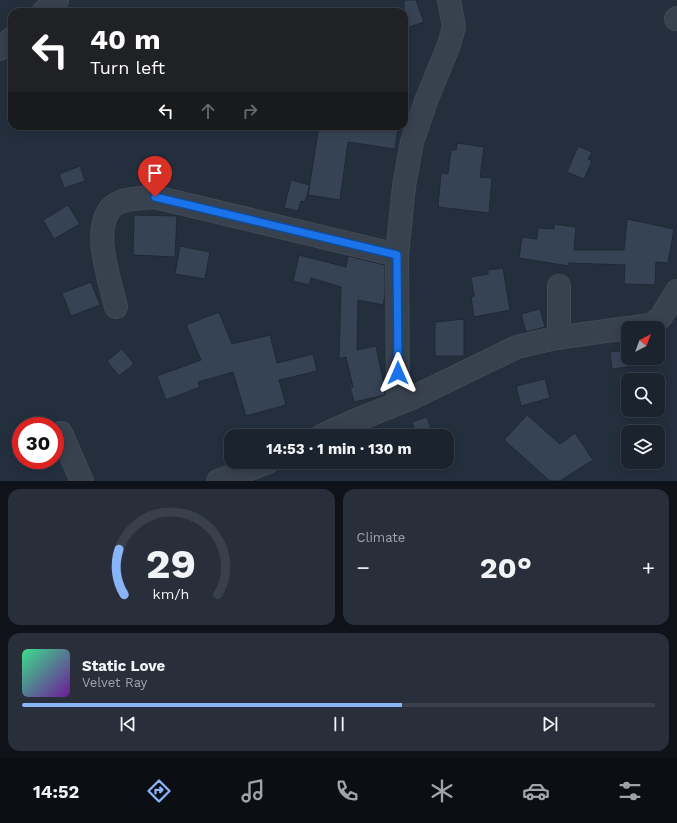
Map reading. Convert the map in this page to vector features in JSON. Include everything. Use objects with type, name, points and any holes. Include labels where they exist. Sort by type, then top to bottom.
[{"type":"street","points":[[48,8],[57,0]]},
{"type":"street","points":[[398,403],[397,255],[404,186],[412,142],[426,101],[449,46],[454,27],[449,0]]},
{"type":"street","points":[[0,49],[8,42]]},
{"type":"street","points":[[116,307],[102,244],[104,220],[114,205],[132,198],[155,197],[397,255]]},
{"type":"street","points":[[559,286],[560,338]]},
{"type":"street","points":[[656,321],[661,317],[677,291]]},
{"type":"street","points":[[336,429],[398,403],[517,347],[560,338],[621,329]]},
{"type":"street","points":[[64,440],[82,481]]},
{"type":"street","points":[[218,481],[250,469]]},
{"type":"building","points":[[404,0],[416,0],[424,22],[408,28],[408,8],[404,8]]},
{"type":"building","points":[[318,130],[398,130],[395,149],[348,142],[340,200],[308,195]]},
{"type":"building","points":[[457,143],[484,147],[480,177],[492,178],[489,213],[438,207],[441,173],[448,174],[451,150],[456,150]]},
{"type":"building","points":[[578,146],[592,152],[588,159],[592,161],[584,179],[567,172]]},
{"type":"building","points":[[80,166],[85,181],[64,188],[59,174]]},
{"type":"building","points":[[291,180],[310,185],[305,202],[301,201],[298,211],[284,208]]},
{"type":"building","points":[[68,205],[80,224],[54,239],[43,220]]},
{"type":"building","points":[[134,215],[177,216],[175,257],[133,255]]},
{"type":"building","points":[[627,219],[674,229],[668,263],[656,262],[655,285],[624,284],[625,265],[569,263],[569,266],[519,258],[522,237],[537,239],[538,228],[554,229],[554,224],[576,227],[574,250],[624,250]]},
{"type":"building","points":[[180,246],[210,252],[205,279],[175,274]]},
{"type":"building","points":[[299,255],[346,267],[348,256],[385,265],[385,295],[383,305],[358,300],[357,350],[376,346],[383,380],[385,381],[385,395],[354,402],[350,387],[353,387],[346,357],[339,359],[341,287],[311,278],[309,285],[293,281]]},
{"type":"building","points":[[503,268],[510,310],[474,317],[471,297],[474,296],[471,277],[488,274],[488,270]]},
{"type":"building","points":[[91,282],[100,305],[71,316],[62,293]]},
{"type":"building","points":[[540,309],[545,327],[526,332],[521,314]]},
{"type":"building","points":[[219,312],[232,344],[270,335],[277,363],[313,354],[317,371],[279,380],[286,405],[246,416],[233,372],[198,382],[200,387],[166,400],[157,376],[201,360],[186,325]]},
{"type":"building","points":[[464,319],[464,356],[435,356],[435,322]]},
{"type":"building","points":[[122,349],[134,364],[119,376],[107,361]]},
{"type":"building","points":[[621,351],[621,365],[628,365],[628,367],[612,369],[610,352]]},
{"type":"building","points":[[545,379],[550,398],[521,406],[516,386]]},
{"type":"building","points":[[527,415],[560,444],[575,433],[593,460],[560,481],[550,481],[504,440]]},
{"type":"building","points":[[427,417],[431,429],[414,429],[412,422]]},
{"type":"route","points":[[155,197],[397,255],[398,373]]}]
